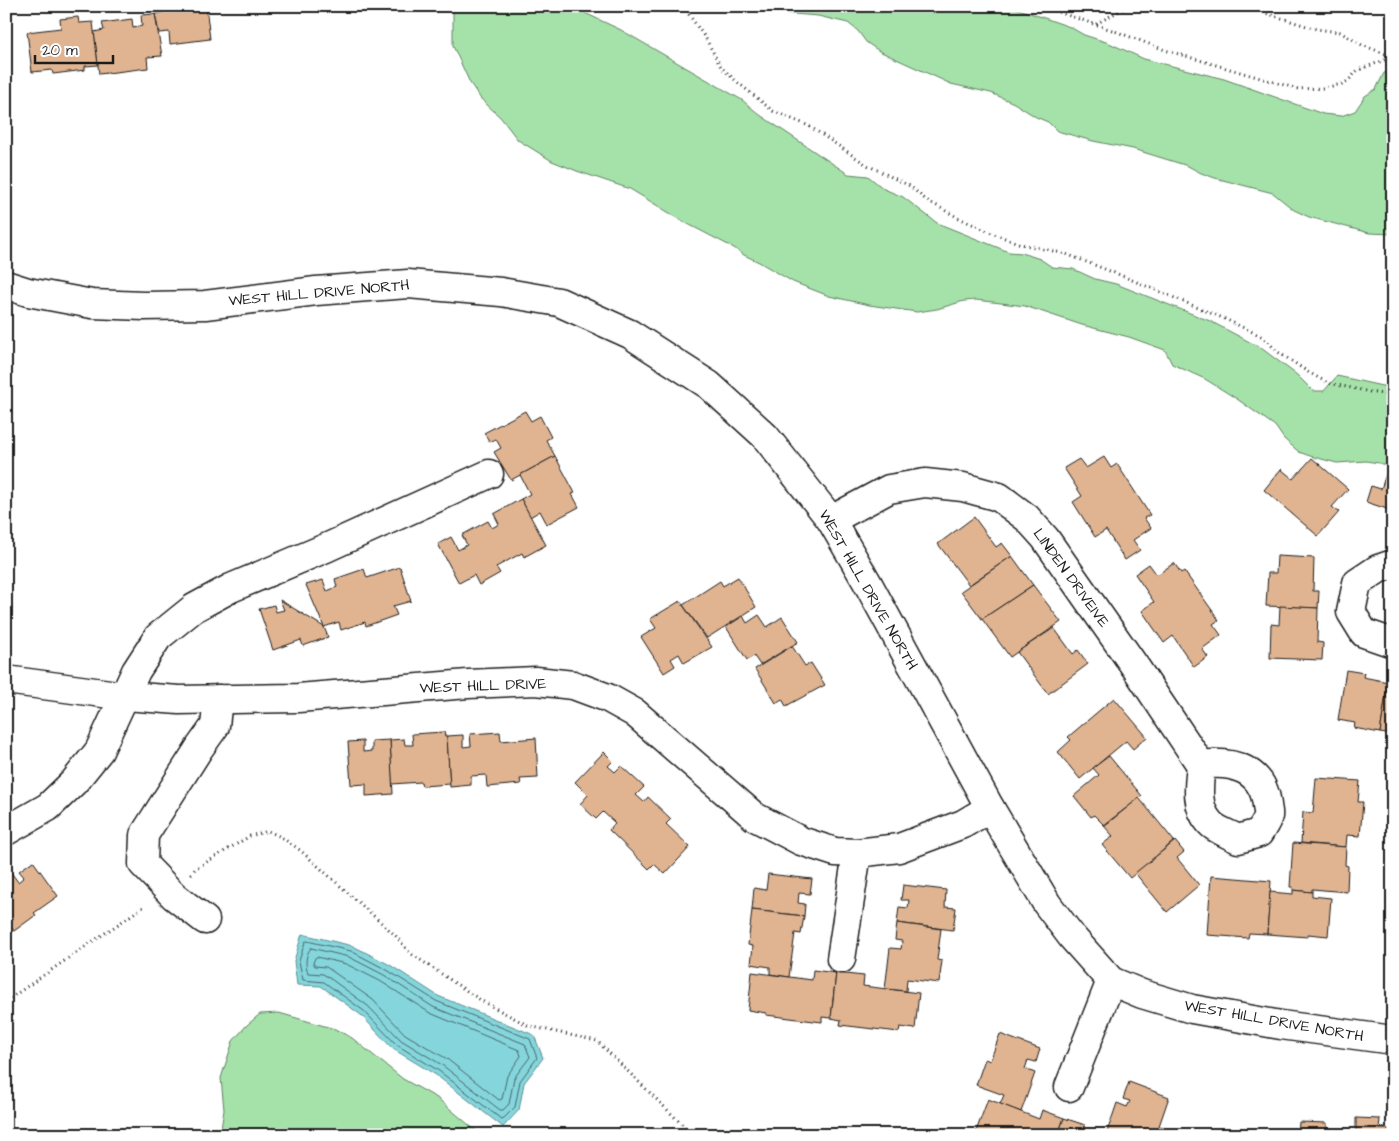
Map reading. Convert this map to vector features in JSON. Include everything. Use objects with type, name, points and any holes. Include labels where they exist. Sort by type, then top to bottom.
[{"type":"street","name":"WEST HILL DRIVE NORTH","points":[[6,285],[28,292],[92,304],[144,306],[205,305],[316,291],[408,284],[501,292],[559,302],[630,334],[709,385],[765,436],[831,520],[867,582],[990,808],[1047,904],[1072,937],[1111,981],[1142,994],[1192,1009],[1281,1025],[1393,1040]]},
{"type":"street","points":[[6,831],[48,807],[74,782],[100,751],[136,672],[158,637],[194,608],[232,588],[489,474]]},
{"type":"street","name":"LINDEN DRIVEIVE","points":[[831,520],[889,489],[925,483],[963,486],[999,497],[1027,518],[1045,538],[1201,765]]},
{"type":"street","points":[[1393,564],[1378,569],[1357,583],[1351,612],[1364,633],[1393,643]]},
{"type":"street","name":"WEST HILL DRIVE","points":[[6,680],[125,696],[179,700],[298,698],[468,684],[536,681],[573,685],[608,698],[635,713],[755,817],[801,841],[835,852],[857,854],[899,848],[963,824],[990,808]]},
{"type":"street","points":[[205,920],[174,896],[143,864],[144,835],[215,726],[218,699]]},
{"type":"street","points":[[842,959],[857,854]]},
{"type":"street","points":[[1069,1087],[1111,981]]},
{"type":"path","points":[[683,6],[706,39],[721,66],[772,111],[809,126],[867,165],[910,186],[926,200],[994,234],[1021,244],[1066,254],[1224,319],[1263,337],[1278,352],[1328,383],[1375,394],[1393,395]]},
{"type":"path","points":[[1040,6],[1164,50],[1298,89],[1324,88],[1342,84],[1348,81],[1358,70],[1392,57]]},
{"type":"path","points":[[1095,24],[1128,6]]},
{"type":"path","points":[[1243,6],[1316,28],[1340,32],[1362,45],[1392,57]]},
{"type":"path","points":[[190,874],[195,868],[250,836],[268,830],[281,836],[300,850],[394,935],[410,953],[482,1001],[529,1026],[597,1041],[693,1135]]},
{"type":"path","points":[[6,1001],[150,903]]},
{"type":"green space","points":[[453,6],[570,6],[621,30],[742,100],[760,115],[848,174],[868,176],[884,189],[903,197],[937,223],[1009,252],[1022,253],[1040,259],[1052,267],[1073,269],[1095,279],[1116,284],[1210,321],[1261,348],[1297,375],[1313,391],[1324,391],[1337,376],[1382,386],[1393,386],[1393,468],[1366,461],[1337,463],[1299,452],[1284,439],[1275,426],[1237,399],[1205,379],[1172,364],[1165,350],[1129,337],[1082,325],[1025,306],[976,300],[917,312],[869,305],[829,296],[793,282],[686,223],[630,189],[552,161],[518,140],[501,118],[481,99],[470,83],[453,46]]},
{"type":"green space","points":[[751,6],[1010,6],[1070,27],[1084,35],[1109,43],[1144,59],[1224,79],[1323,114],[1341,116],[1355,111],[1365,96],[1376,89],[1384,73],[1393,71],[1393,234],[1369,233],[1309,217],[1294,210],[1273,193],[1215,178],[1188,166],[1133,149],[1057,131],[1048,122],[1014,103],[991,93],[951,84],[879,51],[866,42],[858,31],[848,23],[818,16],[781,13]]},
{"type":"green space","points":[[279,1013],[335,1029],[352,1038],[403,1079],[437,1098],[481,1135],[220,1135],[224,1110],[221,1078],[233,1041],[260,1014]]},
{"type":"water","points":[[302,934],[353,946],[390,965],[438,996],[534,1035],[543,1058],[524,1083],[519,1110],[503,1127],[436,1075],[393,1049],[361,1015],[321,986],[297,985],[294,961]]},
{"type":"building","points":[[164,6],[206,6],[210,39],[170,44],[169,32],[159,33],[155,14],[164,12]]},
{"type":"building","points":[[155,14],[162,56],[147,57],[148,68],[99,74],[94,32],[104,30],[102,23],[132,19],[133,28],[142,26],[141,15]]},
{"type":"building","points":[[78,17],[79,23],[93,22],[98,65],[85,66],[85,70],[53,74],[52,70],[32,72],[27,32],[61,28],[60,19]]},
{"type":"building","points":[[525,411],[531,421],[540,416],[551,437],[546,440],[555,456],[511,480],[494,452],[501,448],[496,439],[490,442],[484,433]]},
{"type":"building","points":[[555,456],[575,493],[572,494],[579,507],[547,524],[540,511],[530,517],[521,499],[530,494],[520,475]]},
{"type":"building","points":[[1104,457],[1111,468],[1117,464],[1150,515],[1144,518],[1151,528],[1133,540],[1140,550],[1125,560],[1106,530],[1095,537],[1073,502],[1082,496],[1064,468],[1079,459],[1086,468]]},
{"type":"building","points":[[1312,458],[1348,489],[1332,507],[1339,512],[1318,536],[1264,490],[1281,469],[1293,479]]},
{"type":"building","points":[[1388,468],[1393,469],[1393,511],[1366,502],[1371,486],[1381,489]]},
{"type":"building","points":[[521,499],[546,545],[524,557],[522,553],[496,567],[500,573],[479,585],[474,575],[459,583],[438,544],[451,537],[458,550],[467,545],[462,535],[488,521],[492,528],[499,524],[494,514]]},
{"type":"building","points":[[974,517],[996,547],[1002,543],[1012,556],[969,585],[938,544]]},
{"type":"building","points":[[1012,556],[1033,585],[982,619],[961,591]]},
{"type":"building","points":[[1277,556],[1314,558],[1313,591],[1319,591],[1318,608],[1266,606],[1268,573],[1276,573]]},
{"type":"building","points":[[1174,563],[1181,573],[1184,571],[1219,620],[1213,624],[1221,635],[1202,649],[1208,657],[1194,667],[1173,636],[1164,643],[1142,611],[1154,602],[1135,574],[1149,564],[1157,575]]},
{"type":"building","points":[[400,567],[411,601],[393,606],[397,615],[366,626],[365,622],[341,630],[339,622],[324,627],[306,585],[323,580],[327,591],[337,587],[335,579],[364,569],[367,578]]},
{"type":"building","points":[[738,577],[756,607],[707,638],[683,605],[720,581],[723,586]]},
{"type":"building","points":[[1033,585],[1061,622],[1010,657],[982,619]]},
{"type":"building","points":[[280,600],[324,627],[328,637],[303,646],[301,640],[273,650],[259,609],[274,605],[276,612],[284,610]]},
{"type":"building","points":[[680,601],[712,647],[684,663],[679,654],[671,659],[675,666],[664,673],[641,637],[656,628],[650,619]]},
{"type":"building","points":[[1280,606],[1318,608],[1317,642],[1323,643],[1322,660],[1270,658],[1271,624],[1279,625]]},
{"type":"building","points":[[759,615],[767,627],[782,617],[798,642],[760,665],[754,656],[747,660],[726,627],[743,616],[747,623]]},
{"type":"building","points":[[1054,628],[1073,654],[1078,650],[1088,664],[1048,694],[1017,652]]},
{"type":"building","points":[[792,646],[805,666],[811,663],[825,685],[786,706],[782,699],[776,703],[755,669]]},
{"type":"building","points":[[1346,670],[1364,673],[1363,677],[1388,682],[1380,733],[1354,728],[1355,723],[1338,720]]},
{"type":"building","points":[[1388,682],[1393,682],[1393,735],[1380,733]]},
{"type":"building","points":[[1114,698],[1147,737],[1133,749],[1126,741],[1080,779],[1058,752],[1071,740],[1068,737]]},
{"type":"building","points":[[444,732],[445,736],[447,736],[450,784],[422,786],[421,782],[392,784],[390,740],[404,739],[405,745],[413,745],[412,734]]},
{"type":"building","points":[[500,732],[501,741],[536,738],[538,778],[520,779],[521,784],[487,787],[486,775],[471,776],[471,785],[450,787],[447,736],[463,735],[463,747],[471,746],[470,734]]},
{"type":"building","points":[[390,740],[393,794],[366,796],[366,784],[351,785],[348,742],[363,741],[363,752],[372,751],[372,741]]},
{"type":"building","points":[[604,752],[613,761],[608,766],[615,772],[621,766],[644,787],[636,795],[644,802],[648,797],[671,819],[666,824],[690,847],[665,874],[654,864],[649,869],[609,830],[615,823],[603,812],[596,819],[580,804],[588,795],[575,782]]},
{"type":"building","points":[[1109,756],[1142,796],[1104,825],[1094,815],[1091,817],[1074,796],[1099,775],[1093,768]]},
{"type":"building","points":[[1316,778],[1360,781],[1358,802],[1363,802],[1360,836],[1347,835],[1346,847],[1301,843],[1303,812],[1313,813]]},
{"type":"building","points":[[1139,798],[1174,841],[1130,878],[1102,845],[1113,836],[1104,826]]},
{"type":"building","points":[[1175,841],[1184,852],[1177,858],[1199,885],[1167,912],[1135,873]]},
{"type":"building","points":[[1293,843],[1346,847],[1345,865],[1348,866],[1347,892],[1312,889],[1312,892],[1293,890],[1293,887],[1290,887]]},
{"type":"building","points":[[33,861],[58,896],[34,913],[36,915],[14,931],[6,920],[6,874],[10,871],[18,882],[24,877],[19,871]]},
{"type":"building","points":[[768,874],[812,879],[810,894],[799,893],[798,903],[805,904],[804,916],[752,910],[754,888],[766,890]]},
{"type":"building","points":[[1211,876],[1271,881],[1267,934],[1249,933],[1248,938],[1207,935]]},
{"type":"building","points":[[903,885],[946,890],[945,907],[956,908],[953,930],[897,923],[899,907],[908,908],[909,900],[901,900]]},
{"type":"building","points":[[1293,890],[1312,892],[1312,896],[1331,898],[1328,936],[1308,934],[1308,937],[1267,934],[1270,892],[1293,894]]},
{"type":"building","points":[[752,910],[804,916],[801,934],[795,933],[789,977],[770,974],[770,967],[751,964],[753,946],[748,945]]},
{"type":"building","points":[[897,923],[941,929],[937,960],[942,961],[939,983],[907,979],[906,991],[885,989],[890,948],[901,949],[902,941],[895,940]]},
{"type":"building","points":[[813,970],[836,973],[831,1018],[822,1017],[822,1022],[766,1015],[766,1013],[748,1010],[752,972],[812,980]]},
{"type":"building","points":[[836,973],[864,976],[863,986],[919,993],[915,1029],[900,1027],[899,1032],[840,1025],[841,1020],[831,1018]]},
{"type":"building","points":[[1000,1034],[1040,1049],[1036,1062],[1028,1060],[1025,1069],[1035,1073],[1021,1112],[1000,1104],[1004,1095],[976,1085],[985,1059],[990,1061]]},
{"type":"building","points":[[1129,1082],[1169,1097],[1159,1126],[1164,1127],[1161,1135],[1106,1135],[1117,1103],[1127,1107],[1130,1101],[1123,1099]]},
{"type":"building","points":[[988,1099],[1039,1119],[1042,1110],[1064,1118],[1058,1135],[975,1134]]},
{"type":"building","points":[[1064,1118],[1085,1125],[1082,1135],[1058,1135]]},
{"type":"building","points":[[1356,1118],[1380,1119],[1379,1129],[1393,1129],[1393,1135],[1356,1135]]},
{"type":"building","points":[[1299,1122],[1327,1123],[1327,1131],[1356,1132],[1356,1135],[1298,1135]]}]
